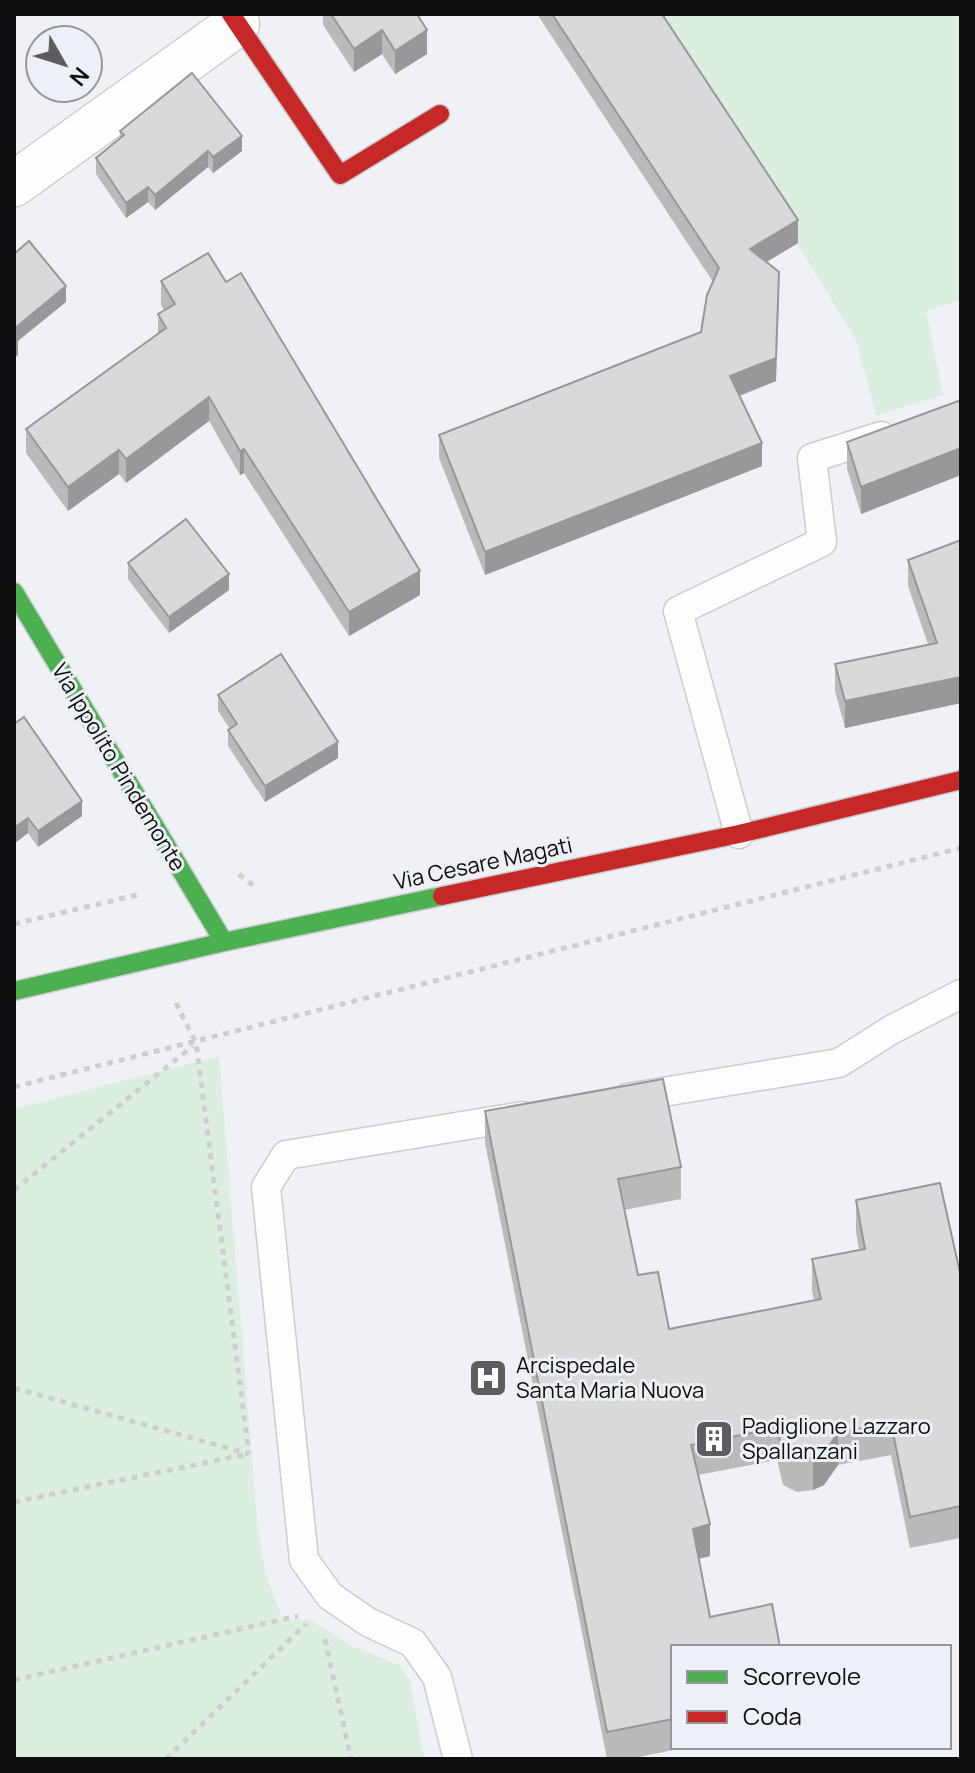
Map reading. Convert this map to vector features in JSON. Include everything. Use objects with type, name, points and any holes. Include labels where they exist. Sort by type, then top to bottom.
[{"type":"street","points":[[14,184],[234,19],[340,175],[440,114]]},
{"type":"street","name":"Via Ippolito Pindemonte","points":[[14,592],[224,942]]},
{"type":"street","name":"Via Cesare Magati","points":[[14,991],[224,942],[739,834],[961,780]]},
{"type":"lane","points":[[739,834],[678,611],[822,542],[812,458],[904,428]]},
{"type":"lane","points":[[607,1102],[839,1063],[891,1030],[961,994]]},
{"type":"lane","points":[[458,1759],[437,1677],[413,1643],[368,1622],[330,1596],[304,1560],[266,1187],[286,1155],[546,1112]]},
{"type":"path","points":[[14,1087],[961,848]]},
{"type":"path","points":[[14,924],[189,882]]},
{"type":"path","points":[[176,1003],[196,1043],[249,1454]]},
{"type":"path","points":[[14,1190],[196,1043]]},
{"type":"path","points":[[14,1388],[249,1454]]},
{"type":"path","points":[[14,1502],[249,1454]]},
{"type":"path","points":[[14,1680],[302,1615]]},
{"type":"path","points":[[166,1759],[310,1620]]},
{"type":"path","points":[[324,1636],[351,1759]]},
{"type":"green space","points":[[658,14],[961,14],[961,300],[926,311],[943,395],[876,416],[857,342]]},
{"type":"green space","points":[[219,1056],[258,1532],[266,1576],[283,1620],[310,1620],[354,1647],[399,1665],[410,1681],[424,1759],[14,1759],[14,1109]]},
{"type":"building","points":[[331,14],[417,14],[427,30],[395,51],[382,30],[354,49]]},
{"type":"building","points":[[552,14],[662,14],[798,220],[750,249],[779,272],[776,358],[730,376],[762,443],[485,552],[439,435],[701,332],[707,295],[719,268]]},
{"type":"building","points":[[192,73],[242,136],[213,157],[208,151],[155,195],[148,187],[126,203],[96,158],[124,135],[120,131]]},
{"type":"building","points":[[29,241],[66,286],[14,329],[14,254]]},
{"type":"building","points":[[208,253],[226,282],[241,273],[420,571],[349,612],[244,449],[240,451],[209,397],[126,459],[119,450],[68,487],[26,429],[166,328],[158,314],[175,304],[161,281]]},
{"type":"building","points":[[961,400],[961,448],[861,487],[847,442]]},
{"type":"building","points":[[186,519],[229,574],[169,617],[128,563]]},
{"type":"building","points":[[961,540],[961,677],[845,701],[835,664],[937,643],[908,560]]},
{"type":"building","points":[[281,654],[338,742],[265,786],[228,730],[237,724],[218,695]]},
{"type":"building","points":[[24,717],[82,801],[38,831],[28,818],[14,826],[14,724]]},
{"type":"building","name":"Padiglione Lazzaro Spallanzani","points":[[663,1079],[681,1167],[618,1179],[638,1275],[658,1272],[669,1329],[821,1299],[812,1259],[865,1249],[856,1200],[940,1183],[961,1277],[961,1506],[910,1517],[891,1423],[838,1433],[824,1453],[797,1461],[783,1454],[777,1428],[691,1445],[710,1524],[693,1529],[710,1617],[772,1604],[780,1645],[671,1645],[671,1719],[607,1732],[485,1111]]},
{"type":"traffic: fast","points":[[14,592],[224,942]]},
{"type":"traffic: fast","points":[[14,991],[442,896]]},
{"type":"traffic: jam","points":[[231,14],[340,175],[440,114]]},
{"type":"traffic: jam","points":[[442,896],[739,834],[961,780]]},
{"type":"place","name":"Arcispedale Santa Maria Nuova","points":[[488,1378]]},
{"type":"place","name":"Padiglione Lazzaro Spallanzani","points":[[714,1439]]}]
